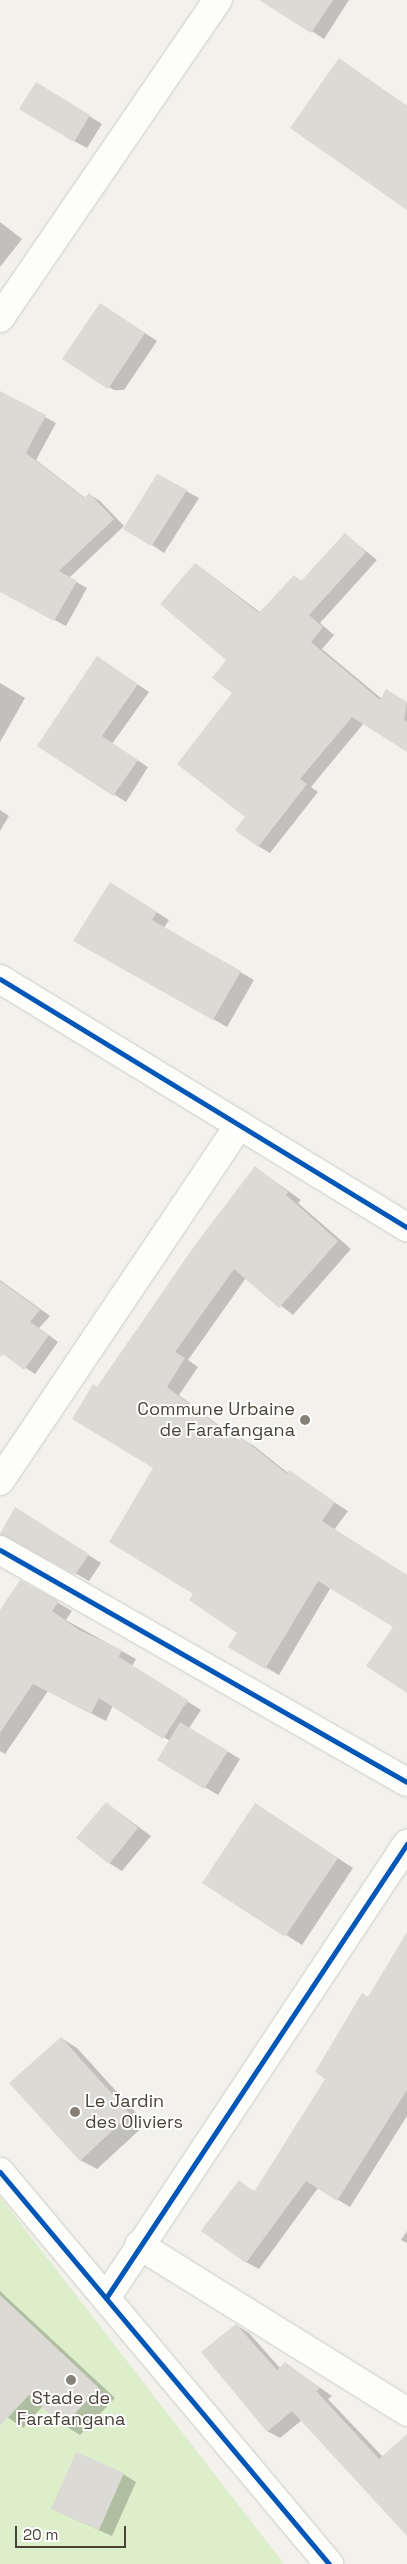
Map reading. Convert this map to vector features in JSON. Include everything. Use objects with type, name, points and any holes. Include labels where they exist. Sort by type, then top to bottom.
[{"type":"street","points":[[0,318],[218,0]]},
{"type":"street","points":[[0,979],[407,1227]]},
{"type":"street","points":[[0,1481],[239,1125]]},
{"type":"street","points":[[0,1550],[407,1782]]},
{"type":"street","points":[[106,2298],[139,2245],[407,1844]]},
{"type":"street","points":[[0,2172],[329,2564]]},
{"type":"street","points":[[139,2245],[407,2412]]},
{"type":"green space","name":"Stade de Farafangana","points":[[0,2197],[284,2564],[0,2564]]},
{"type":"building","points":[[259,0],[333,0],[311,33]]},
{"type":"building","points":[[339,58],[407,106],[407,210],[290,128]]},
{"type":"building","points":[[36,82],[90,115],[74,142],[19,109]]},
{"type":"building","points":[[100,303],[145,333],[108,389],[62,359]]},
{"type":"building","points":[[0,391],[46,415],[26,453],[84,498],[89,493],[114,519],[59,571],[77,581],[54,621],[0,592]]},
{"type":"building","points":[[157,474],[187,490],[151,546],[123,529]]},
{"type":"building","points":[[345,533],[366,552],[309,615],[323,627],[311,642],[380,700],[386,689],[407,702],[404,720],[407,722],[407,752],[352,717],[300,779],[307,784],[258,847],[235,830],[245,817],[177,764],[232,693],[212,678],[226,660],[160,604],[195,563],[259,613],[294,575],[301,581]]},
{"type":"building","points":[[97,656],[138,684],[102,736],[138,760],[113,796],[37,746]]},
{"type":"building","points":[[110,882],[157,912],[152,920],[241,971],[213,1020],[73,941]]},
{"type":"building","points":[[255,1166],[288,1192],[286,1195],[338,1241],[279,1308],[234,1269],[175,1352],[185,1358],[167,1387],[238,1441],[241,1437],[287,1474],[289,1470],[335,1502],[322,1521],[407,1575],[407,1693],[366,1666],[393,1627],[318,1581],[265,1669],[228,1647],[237,1633],[189,1600],[193,1594],[109,1542],[153,1468],[72,1419],[93,1384],[97,1387],[195,1245]]},
{"type":"building","points":[[0,1281],[40,1310],[30,1322],[49,1335],[24,1370],[3,1354],[0,1357]]},
{"type":"building","points":[[15,1507],[89,1554],[75,1575],[0,1534]]},
{"type":"building","points":[[20,1580],[59,1601],[52,1611],[79,1630],[122,1650],[119,1657],[188,1700],[163,1739],[99,1698],[91,1714],[33,1684],[0,1733],[0,1610]]},
{"type":"building","points":[[180,1722],[228,1751],[204,1789],[157,1760]]},
{"type":"building","points":[[106,1802],[138,1828],[109,1864],[76,1838]]},
{"type":"building","points":[[255,1803],[338,1858],[285,1937],[202,1883]]},
{"type":"building","points":[[407,1932],[407,2090],[337,2201],[306,2181],[246,2263],[201,2231],[239,2180],[254,2192],[325,2079],[315,2072],[362,1993],[368,1997]]},
{"type":"building","points":[[61,2037],[130,2114],[80,2161],[9,2083]]},
{"type":"building","points":[[0,2295],[99,2388],[63,2426],[29,2395],[0,2426]]},
{"type":"building","points":[[236,2324],[277,2370],[285,2362],[320,2388],[316,2391],[379,2459],[407,2434],[407,2536],[292,2411],[267,2432],[201,2352]]},
{"type":"building","points":[[76,2452],[124,2473],[99,2530],[51,2509]]},
{"type":"cycle path","points":[[0,979],[407,1227]]},
{"type":"cycle path","points":[[0,1550],[407,1782]]},
{"type":"cycle path","points":[[106,2298],[407,1844]]},
{"type":"cycle path","points":[[0,2172],[329,2564]]},
{"type":"place","name":"Commune Urbaine de Farafangana","points":[[305,1420]]},
{"type":"place","name":"Le Jardin des Oliviers","points":[[75,2112]]},
{"type":"place","name":"Stade de Farafangana","points":[[71,2380]]}]
